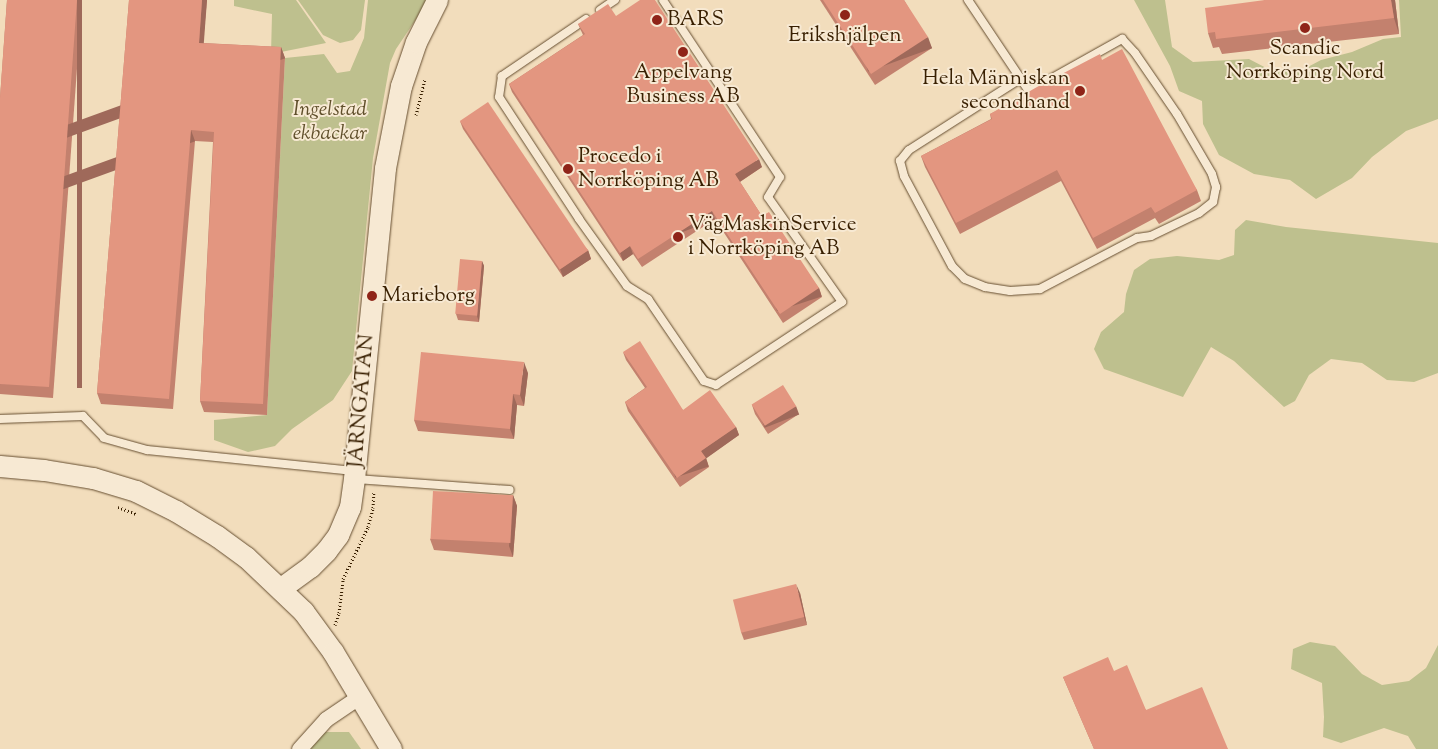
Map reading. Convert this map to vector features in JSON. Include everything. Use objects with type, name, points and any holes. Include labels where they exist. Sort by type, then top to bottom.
[{"type":"street","name":"JÄRNGATAN","points":[[281,588],[310,567],[326,551],[338,535],[350,507],[355,475],[385,168],[401,86],[416,42],[438,0]]},
{"type":"street","points":[[0,466],[44,470],[93,478],[136,492],[218,536],[246,557],[281,588],[322,635],[391,749]]},
{"type":"street","points":[[300,749],[326,719],[360,696]]},
{"type":"lane","points":[[615,0],[502,76],[499,97],[579,219],[627,286],[648,299],[704,382],[716,385],[842,302],[768,197],[780,177],[663,0]]},
{"type":"lane","points":[[968,0],[1029,91],[1122,39],[1135,53],[1172,107],[1212,174],[1216,187],[1212,202],[1199,213],[1151,236],[1137,238],[1040,289],[1010,291],[985,288],[965,279],[952,266],[904,176],[900,161],[909,150],[1020,79]]},
{"type":"lane","points":[[0,420],[82,416],[104,438],[147,450],[355,475],[510,490]]},
{"type":"path","points":[[112,505],[137,514]]},
{"type":"green space","name":"Ingelstad ekbackar","points":[[234,0],[296,0],[326,43],[271,54],[272,14],[234,6]]},
{"type":"green space","points":[[298,0],[365,0],[361,30],[353,40],[340,43],[323,35]]},
{"type":"green space","name":"Ingelstad ekbackar","points":[[368,0],[429,0],[396,49],[390,63],[373,158],[352,371],[333,400],[292,429],[275,446],[248,452],[214,440],[214,420],[267,415],[285,58],[324,54],[337,73],[350,71],[364,38]]},
{"type":"green space","points":[[1134,0],[1165,0],[1172,47],[1193,62],[1249,59],[1274,72],[1304,69],[1321,60],[1352,52],[1383,39],[1401,37],[1399,0],[1438,0],[1438,119],[1406,131],[1372,157],[1352,178],[1316,199],[1290,180],[1254,174],[1219,155],[1203,124],[1202,101],[1179,91],[1170,66]]},
{"type":"green space","points":[[1246,220],[1286,227],[1438,243],[1438,373],[1414,382],[1387,380],[1362,363],[1331,359],[1309,375],[1295,401],[1284,407],[1234,361],[1211,347],[1183,397],[1104,369],[1094,349],[1101,332],[1124,312],[1126,294],[1134,270],[1150,259],[1177,256],[1219,260],[1234,255],[1235,230]]},
{"type":"green space","points":[[1310,642],[1335,646],[1362,674],[1382,685],[1409,681],[1426,668],[1438,645],[1438,749],[1416,749],[1408,736],[1384,728],[1341,743],[1323,737],[1322,683],[1291,669],[1293,649]]},
{"type":"green space","points":[[322,732],[349,732],[361,749],[309,749]]},
{"type":"building","points":[[7,0],[77,0],[49,387],[0,384],[0,98]]},
{"type":"building","points":[[129,0],[202,0],[199,43],[281,47],[263,404],[200,401],[214,132],[191,130],[169,399],[97,393]]},
{"type":"building","points":[[640,0],[655,0],[759,159],[735,174],[762,216],[769,212],[819,288],[780,314],[712,211],[638,259],[630,246],[620,253],[509,84],[585,34],[578,24],[608,4],[616,16]]},
{"type":"building","points":[[823,0],[904,0],[928,37],[871,74]]},
{"type":"building","points":[[1265,0],[1391,0],[1394,18],[1216,39],[1215,32],[1208,33],[1205,8]]},
{"type":"building","points":[[1122,49],[1197,190],[1155,213],[1151,207],[1093,238],[1057,170],[956,223],[921,156],[992,119],[990,114],[1037,87],[1100,54],[1102,60]]},
{"type":"building","points":[[488,102],[588,250],[560,269],[460,121]]},
{"type":"building","points":[[460,259],[482,261],[477,316],[455,314]]},
{"type":"building","points":[[640,341],[683,410],[710,390],[736,427],[701,451],[706,458],[677,478],[625,402],[647,387],[623,352]]},
{"type":"building","points":[[421,352],[524,362],[520,395],[513,394],[510,429],[414,420]]},
{"type":"building","points":[[783,385],[796,406],[765,426],[752,405]]},
{"type":"building","points":[[433,491],[513,495],[510,543],[430,539]]},
{"type":"building","points":[[796,584],[804,617],[741,633],[733,600]]},
{"type":"building","points":[[1108,657],[1114,671],[1127,665],[1146,710],[1202,687],[1228,749],[1094,749],[1063,677]]},
{"type":"place","name":"Erikshjälpen","points":[[845,15]]},
{"type":"place","name":"BARS","points":[[657,20]]},
{"type":"place","name":"Scandic Norrköping Nord","points":[[1305,28]]},
{"type":"place","name":"Appelvang Business AB","points":[[683,52]]},
{"type":"place","name":"Hela Människan secondhand","points":[[1080,91]]},
{"type":"place","name":"Procedo i Norrköping AB","points":[[568,169]]},
{"type":"place","name":"VägMaskinService i Norrköping AB","points":[[678,237]]},
{"type":"place","name":"Marieborg","points":[[372,296]]}]
